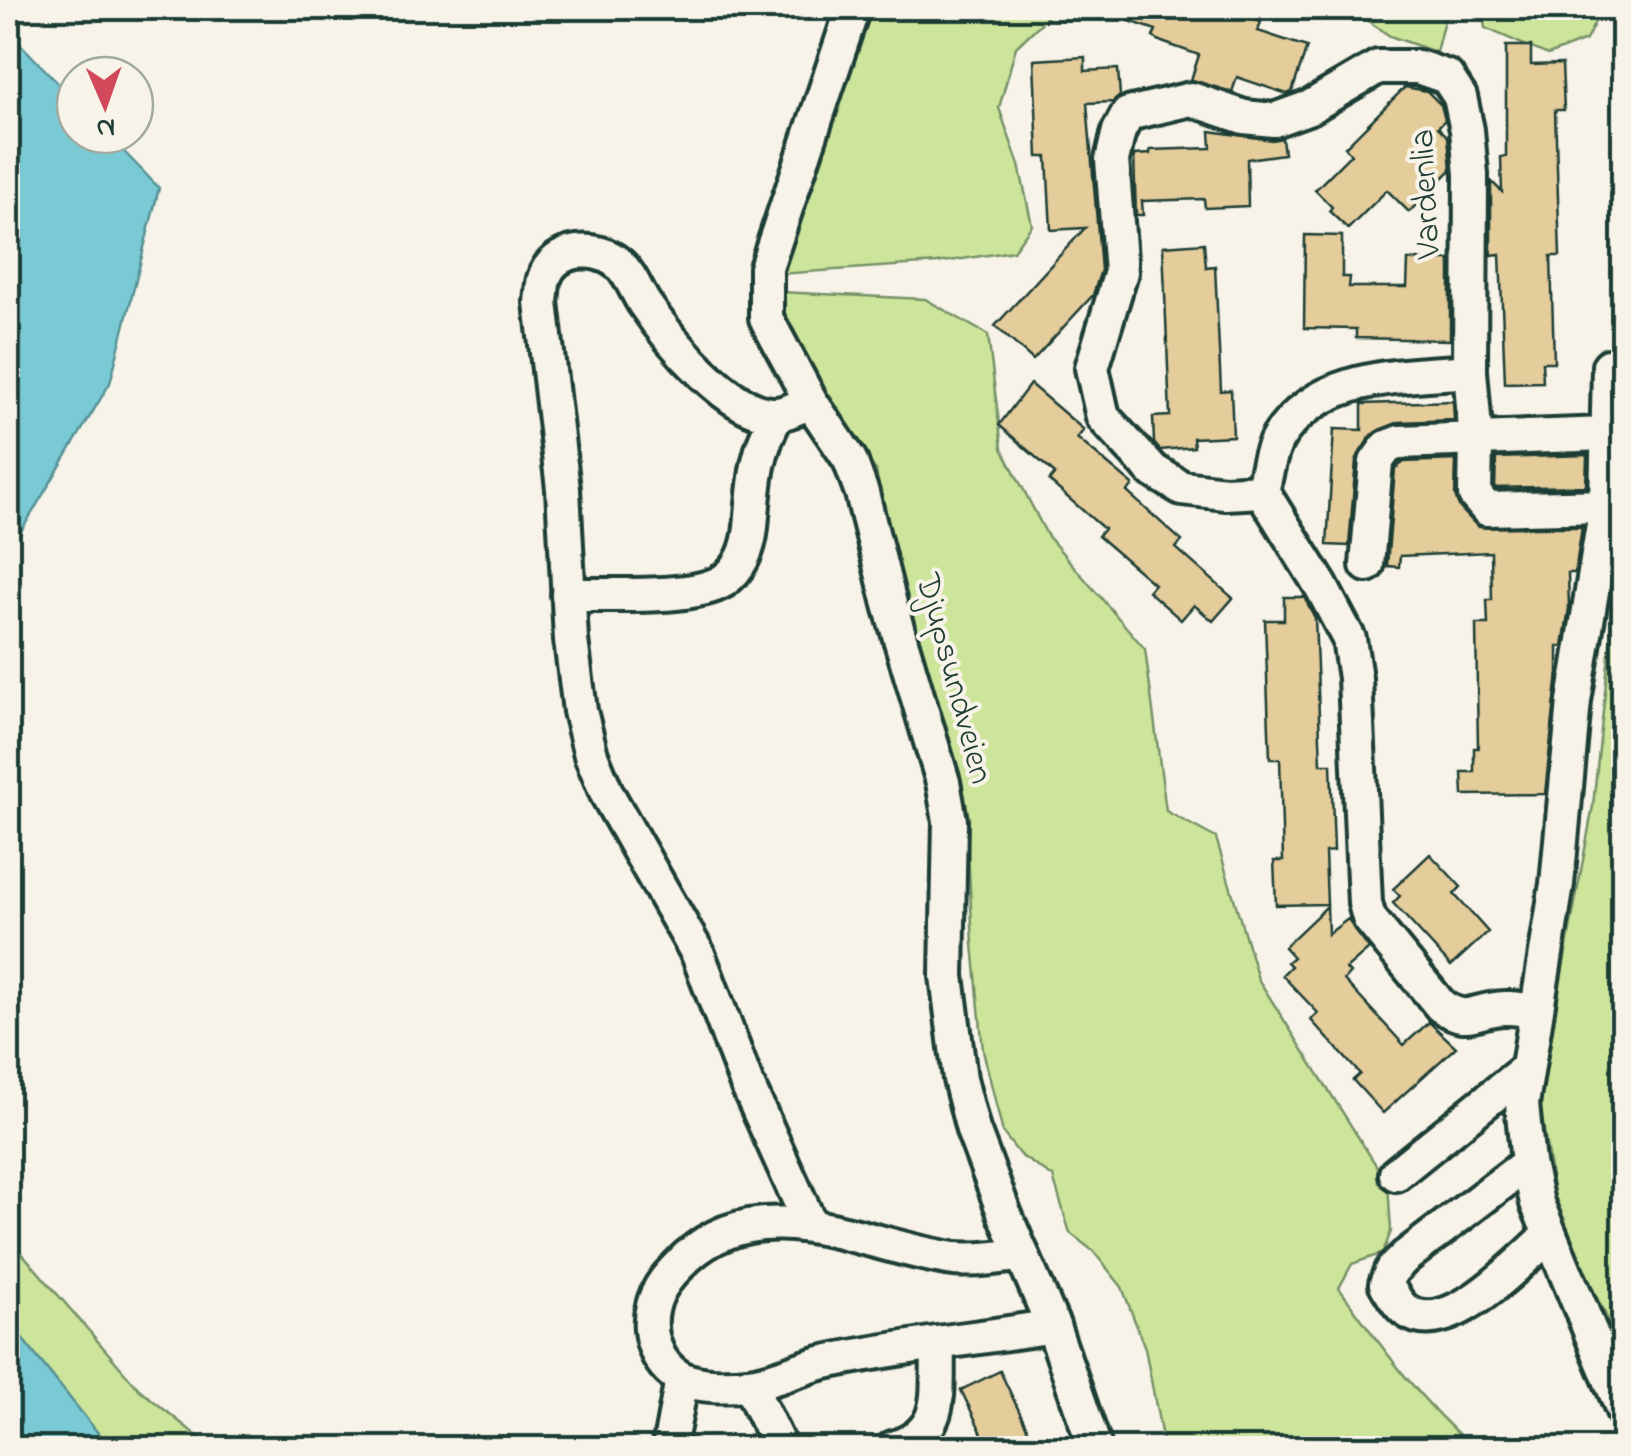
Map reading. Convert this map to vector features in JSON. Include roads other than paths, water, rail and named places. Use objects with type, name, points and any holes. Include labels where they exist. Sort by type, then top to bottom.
[{"type":"street","name":"Djupsundveien","points":[[853,8],[766,268],[766,318],[856,477],[939,765],[950,821],[947,976],[960,1080],[973,1130],[1053,1326],[1095,1448]]},
{"type":"street","name":"Vardenlia","points":[[1262,491],[1225,493],[1182,488],[1152,470],[1103,417],[1092,368],[1121,272],[1112,160],[1119,131],[1128,114],[1191,98],[1244,117],[1274,120],[1310,107],[1378,67],[1418,67],[1447,77],[1460,97],[1468,130],[1472,174],[1470,371],[1476,441],[1475,494],[1487,509],[1606,506]]},
{"type":"street","points":[[810,1224],[746,1082],[698,954],[596,768],[580,711],[542,302],[544,277],[556,259],[574,251],[611,257],[624,268],[676,347],[729,395],[761,412],[776,415],[812,402]]},
{"type":"street","points":[[1609,366],[1606,506],[1574,700],[1562,850],[1522,1104],[1537,1204],[1624,1413]]},
{"type":"street","points":[[1470,371],[1379,378],[1318,397],[1297,414],[1276,441],[1262,491],[1321,586],[1348,639],[1355,678],[1365,904],[1369,918],[1442,1006],[1457,1016],[1474,1016],[1497,1008],[1536,1011]]},
{"type":"street","points":[[568,595],[690,592],[720,583],[734,572],[744,556],[750,533],[761,444],[776,415]]},
{"type":"street","points":[[1367,564],[1376,462],[1387,446],[1400,442],[1605,434]]},
{"type":"street","points":[[1396,1174],[1525,1070]]},
{"type":"street","points":[[1528,1163],[1405,1257],[1391,1271],[1386,1284],[1405,1310],[1423,1317],[1442,1317],[1462,1310],[1550,1235]]},
{"type":"street","points":[[1022,1254],[958,1259],[810,1224],[769,1222],[732,1231],[696,1250],[666,1278],[653,1304],[650,1327],[654,1346],[682,1379],[715,1385],[749,1384],[819,1364],[1053,1326]]},
{"type":"street","points":[[893,1448],[915,1442],[932,1422],[938,1345]]},
{"type":"street","points":[[669,1448],[682,1379]]},
{"type":"street","points":[[749,1384],[780,1448]]},
{"type":"water","points":[[8,31],[55,80],[55,155],[127,155],[159,188],[110,383],[8,553]]},
{"type":"water","points":[[8,1321],[110,1448],[8,1448]]}]
